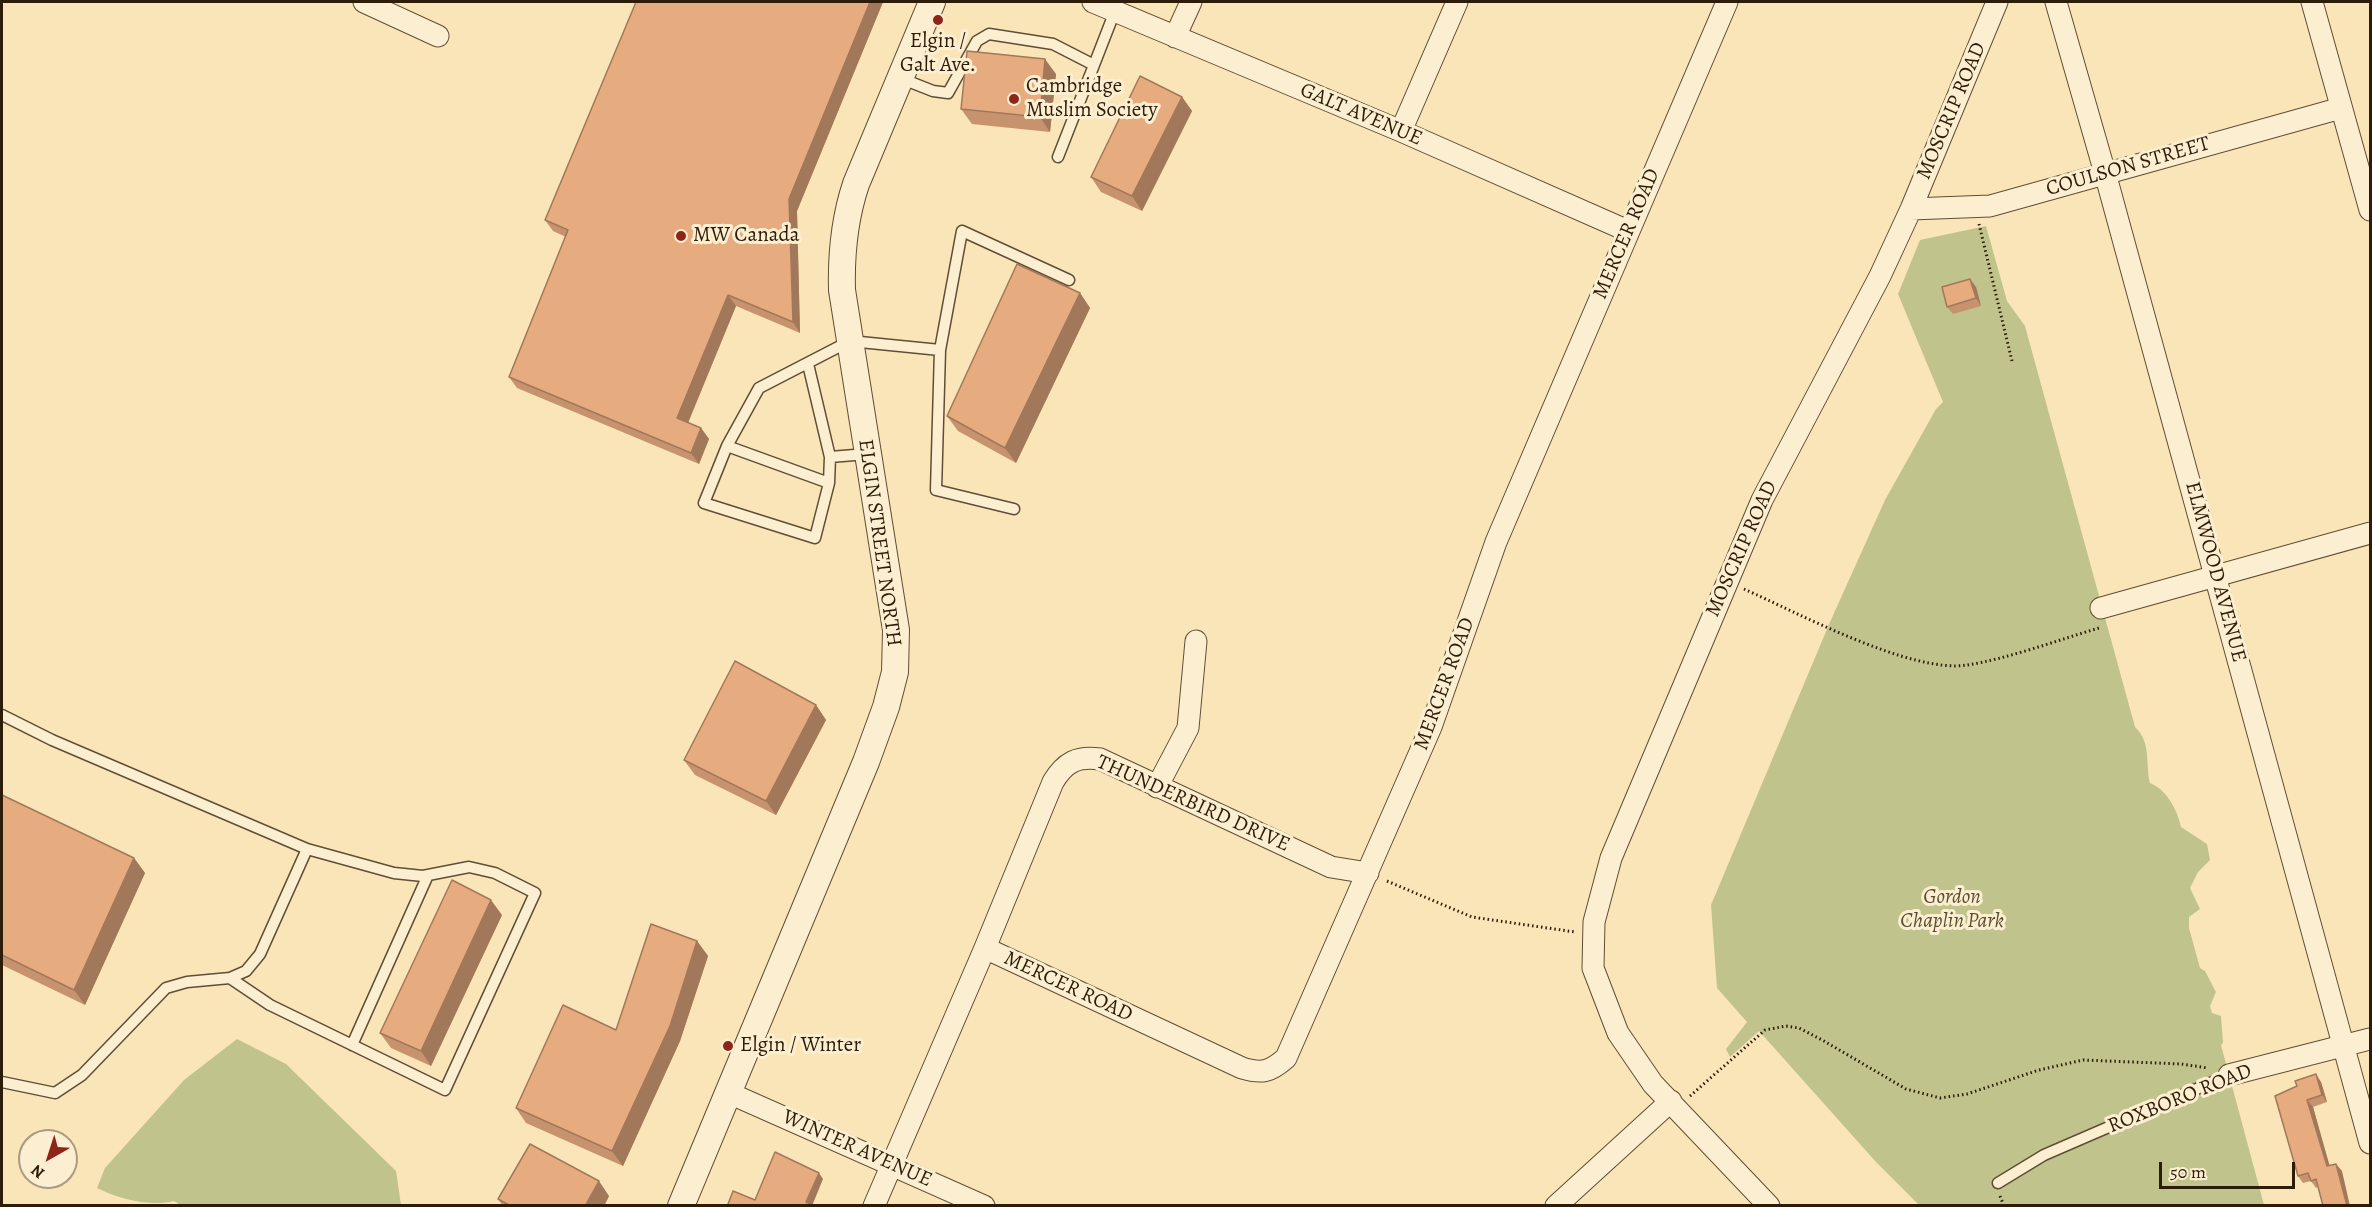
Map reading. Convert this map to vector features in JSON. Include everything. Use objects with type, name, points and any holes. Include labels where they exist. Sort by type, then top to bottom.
[{"type":"street","points":[[364,2],[438,36]]},
{"type":"street","name":"ELGIN STREET NORTH","points":[[681,1206],[866,762],[886,707],[895,672],[896,630],[842,290],[841,254],[847,210],[932,2]]},
{"type":"street","name":"GALT AVENUE","points":[[1093,2],[1401,131],[1628,231]]},
{"type":"street","points":[[1175,37],[1191,2]]},
{"type":"street","points":[[1401,131],[1457,2]]},
{"type":"street","name":"MERCER ROAD","points":[[985,948],[1242,1068],[1261,1074],[1274,1068],[1286,1058],[1378,877],[1496,542],[1727,2]]},
{"type":"street","name":"MOSCRIP ROAD","points":[[1769,1206],[1649,1078],[1618,1033],[1593,968],[1592,934],[1602,883],[1611,858],[1727,582],[1774,474],[1880,276],[1911,208],[1997,2]]},
{"type":"street","name":"ELMWOOD AVENUE","points":[[2055,2],[2105,173],[2370,1143]]},
{"type":"street","points":[[2312,2],[2370,210]]},
{"type":"street","name":"COULSON STREET","points":[[1911,208],[1990,206],[2341,108]]},
{"type":"street","points":[[2101,618],[2216,576],[2370,532]]},
{"type":"street","points":[[1157,787],[1188,728],[1196,641]]},
{"type":"street","name":"THUNDERBIRD DRIVE","points":[[874,1206],[985,948],[1053,782],[1068,763],[1083,756],[1100,759],[1331,867],[1378,877]]},
{"type":"street","name":"ROXBORO ROAD","points":[[2221,1072],[2370,1039]]},
{"type":"street","name":"WINTER AVENUE","points":[[729,1093],[984,1206]]},
{"type":"street","points":[[1556,1206],[1671,1101]]},
{"type":"lane","points":[[1058,157],[1115,11]]},
{"type":"lane","points":[[900,78],[933,91],[948,93],[977,41],[989,34],[1053,44],[1094,65]]},
{"type":"lane","points":[[1014,509],[936,490],[940,350],[963,231],[1069,280]]},
{"type":"lane","points":[[808,364],[830,457],[829,483],[815,538],[704,503],[727,446],[759,388],[850,341],[940,350]]},
{"type":"lane","points":[[727,446],[829,483]]},
{"type":"lane","points":[[830,457],[868,454]]},
{"type":"lane","points":[[2,715],[52,740],[307,849],[394,873],[428,875],[469,867],[495,873],[535,893],[445,1090],[270,1005],[230,978]]},
{"type":"lane","points":[[2,1082],[55,1093],[82,1075],[166,988],[187,982],[230,978],[246,971],[260,954],[307,849]]},
{"type":"lane","points":[[352,1045],[428,875]]},
{"type":"lane","name":"ROXBORO ROAD","points":[[1998,1183],[2044,1155],[2221,1072]]},
{"type":"path","points":[[1974,208],[2012,361]]},
{"type":"path","points":[[1727,582],[1906,658],[1938,665],[1966,665],[2101,618]]},
{"type":"path","points":[[1378,877],[1472,917],[1592,934]]},
{"type":"path","points":[[1671,1101],[1696,1094],[1765,1030],[1786,1026],[1798,1028],[1824,1041],[1906,1089],[1940,1098],[1967,1094],[2039,1070],[2083,1060],[2181,1064],[2221,1072]]},
{"type":"green space","name":"Gordon Chaplin Park","points":[[1986,226],[2007,301],[2025,326],[2135,727],[2146,747],[2150,783],[2166,795],[2177,814],[2181,827],[2207,844],[2210,860],[2198,872],[2190,888],[2200,909],[2189,917],[2189,928],[2200,968],[2205,971],[2216,992],[2210,1006],[2212,1013],[2221,1016],[2223,1043],[2221,1045],[2264,1205],[1919,1205],[1876,1162],[1759,1031],[1730,1057],[1726,1049],[1747,1022],[1717,988],[1711,905],[1830,622],[1885,500],[1936,409],[1943,402],[1898,294],[1920,240]]},
{"type":"green space","points":[[237,1039],[286,1064],[396,1171],[401,1205],[182,1206],[174,1201],[155,1203],[135,1201],[97,1188],[105,1168],[184,1080]]},
{"type":"building","name":"MW Canada","points":[[636,2],[870,2],[789,199],[793,322],[728,295],[677,418],[701,428],[691,453],[509,377],[568,230],[545,220]]},
{"type":"building","name":"Cambridge Muslim Society","points":[[967,51],[1045,59],[1040,117],[961,109]]},
{"type":"building","points":[[1140,76],[1182,97],[1132,196],[1091,177]]},
{"type":"building","points":[[1017,264],[1080,293],[1005,448],[947,416]]},
{"type":"building","points":[[1970,279],[1976,298],[1947,307],[1942,287]]},
{"type":"building","points":[[735,661],[816,705],[766,801],[684,760]]},
{"type":"building","points":[[2,795],[134,858],[74,990],[2,955]]},
{"type":"building","points":[[452,880],[491,900],[421,1051],[380,1033]]},
{"type":"building","points":[[651,924],[697,941],[670,1026],[612,1151],[516,1108],[563,1005],[616,1030]]},
{"type":"building","points":[[2316,1074],[2322,1095],[2307,1100],[2327,1166],[2336,1164],[2347,1206],[2323,1206],[2316,1179],[2311,1181],[2308,1173],[2298,1176],[2275,1096],[2297,1086],[2295,1081]]},
{"type":"building","points":[[530,1144],[599,1181],[585,1206],[511,1206],[498,1199]]},
{"type":"building","points":[[775,1152],[819,1173],[806,1202],[814,1206],[731,1206],[728,1204],[733,1191],[755,1200]]},
{"type":"place","name":"Elgin / Galt Ave.","points":[[938,20]]},
{"type":"place","name":"Cambridge Muslim Society","points":[[1014,99]]},
{"type":"place","name":"MW Canada","points":[[681,236]]},
{"type":"place","name":"Elgin / Winter","points":[[728,1046]]}]
